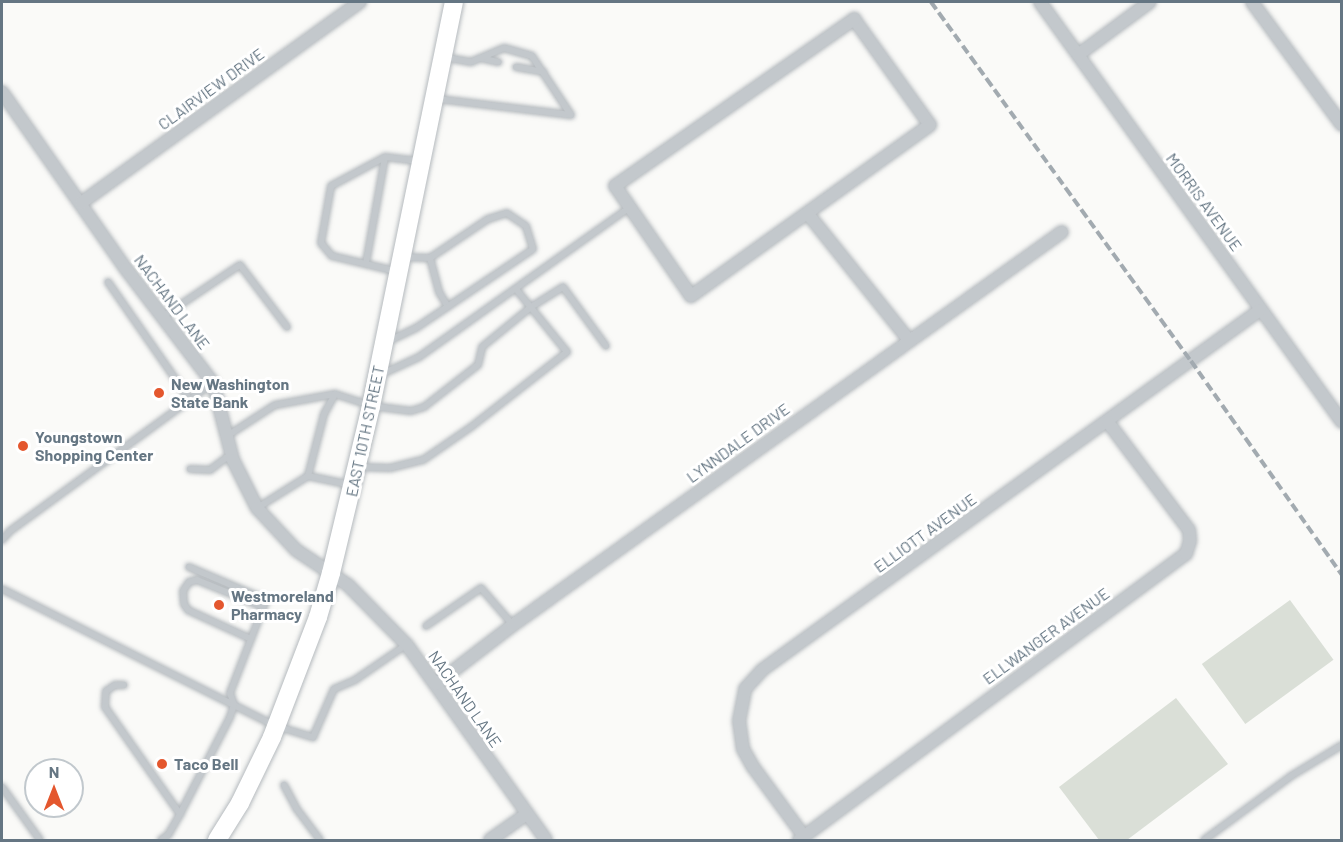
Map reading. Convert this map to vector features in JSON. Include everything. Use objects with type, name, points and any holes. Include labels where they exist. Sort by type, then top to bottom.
[{"type":"main road","name":"EAST 10TH STREET","points":[[217,840],[240,803],[276,726],[318,617],[331,573],[371,406],[454,2]]},
{"type":"street","name":"CLAIRVIEW DRIVE","points":[[81,203],[360,2]]},
{"type":"street","name":"MORRIS AVENUE","points":[[1040,2],[1341,422]]},
{"type":"street","points":[[1078,55],[1150,2]]},
{"type":"street","points":[[1251,2],[1341,125]]},
{"type":"street","points":[[854,19],[930,125],[691,296],[629,208],[615,186],[854,19]]},
{"type":"street","name":"NACHAND LANE","points":[[2,92],[162,316],[213,383],[233,460],[256,508],[296,550],[348,585],[407,645],[525,814],[546,840]]},
{"type":"street","points":[[808,214],[909,340]]},
{"type":"street","name":"LYNNDALE DRIVE","points":[[436,684],[513,625],[1062,232]]},
{"type":"street","name":"ELLIOTT AVENUE","points":[[800,838],[743,749],[739,721],[745,689],[762,670],[1260,310]]},
{"type":"street","name":"ELLWANGER AVENUE","points":[[800,838],[1186,554],[1190,541],[1189,530],[1108,422]]},
{"type":"street","points":[[490,840],[525,814]]},
{"type":"lane","points":[[434,98],[572,115],[532,56],[504,48],[471,62],[443,57]]},
{"type":"lane","points":[[481,58],[499,62]]},
{"type":"lane","points":[[516,67],[544,72]]},
{"type":"lane","points":[[366,263],[385,157]]},
{"type":"lane","points":[[384,343],[416,328],[532,249],[526,226],[507,213],[489,219],[430,258],[400,265],[366,263],[332,256],[321,243],[331,186],[385,157],[421,161]]},
{"type":"lane","points":[[377,376],[419,357],[629,208]]},
{"type":"lane","points":[[430,258],[439,292],[448,307]]},
{"type":"lane","points":[[162,316],[240,265],[287,327]]},
{"type":"lane","points":[[108,282],[190,400]]},
{"type":"lane","points":[[227,436],[275,405],[335,394],[371,406],[411,411],[424,407],[478,365],[482,347],[531,307],[563,287],[606,346]]},
{"type":"lane","points":[[256,508],[308,477],[355,476],[423,460],[471,427],[567,352],[516,289]]},
{"type":"lane","points":[[2,540],[9,531],[213,383]]},
{"type":"lane","points":[[308,477],[324,414],[335,394]]},
{"type":"lane","points":[[190,469],[210,470],[226,458],[233,460]]},
{"type":"lane","points":[[161,840],[168,835],[208,764],[234,705],[230,693],[266,600],[189,567]]},
{"type":"lane","points":[[251,639],[188,610],[184,604],[183,591],[189,582],[197,580],[263,607]]},
{"type":"lane","points":[[426,626],[481,588],[513,625]]},
{"type":"lane","points":[[2,589],[276,726],[314,737],[334,689],[355,680],[407,645]]},
{"type":"lane","points":[[124,685],[115,685],[106,691],[105,707],[180,814]]},
{"type":"lane","points":[[1203,840],[1292,776],[1341,745]]},
{"type":"lane","points":[[284,786],[296,808],[320,840]]},
{"type":"lane","points":[[2,787],[40,840]]},
{"type":"shaded area","points":[[1290,600],[1333,660],[1245,724],[1202,664]]},
{"type":"shaded area","points":[[1176,698],[1228,764],[1127,840],[1099,840],[1059,787]]},
{"type":"railway","points":[[931,2],[1191,361],[1342,575]]},
{"type":"place","name":"New Washington State Bank","points":[[159,393]]},
{"type":"place","name":"Youngstown Shopping Center","points":[[23,446]]},
{"type":"place","name":"Westmoreland Pharmacy","points":[[219,605]]},
{"type":"place","name":"Taco Bell","points":[[162,764]]}]
